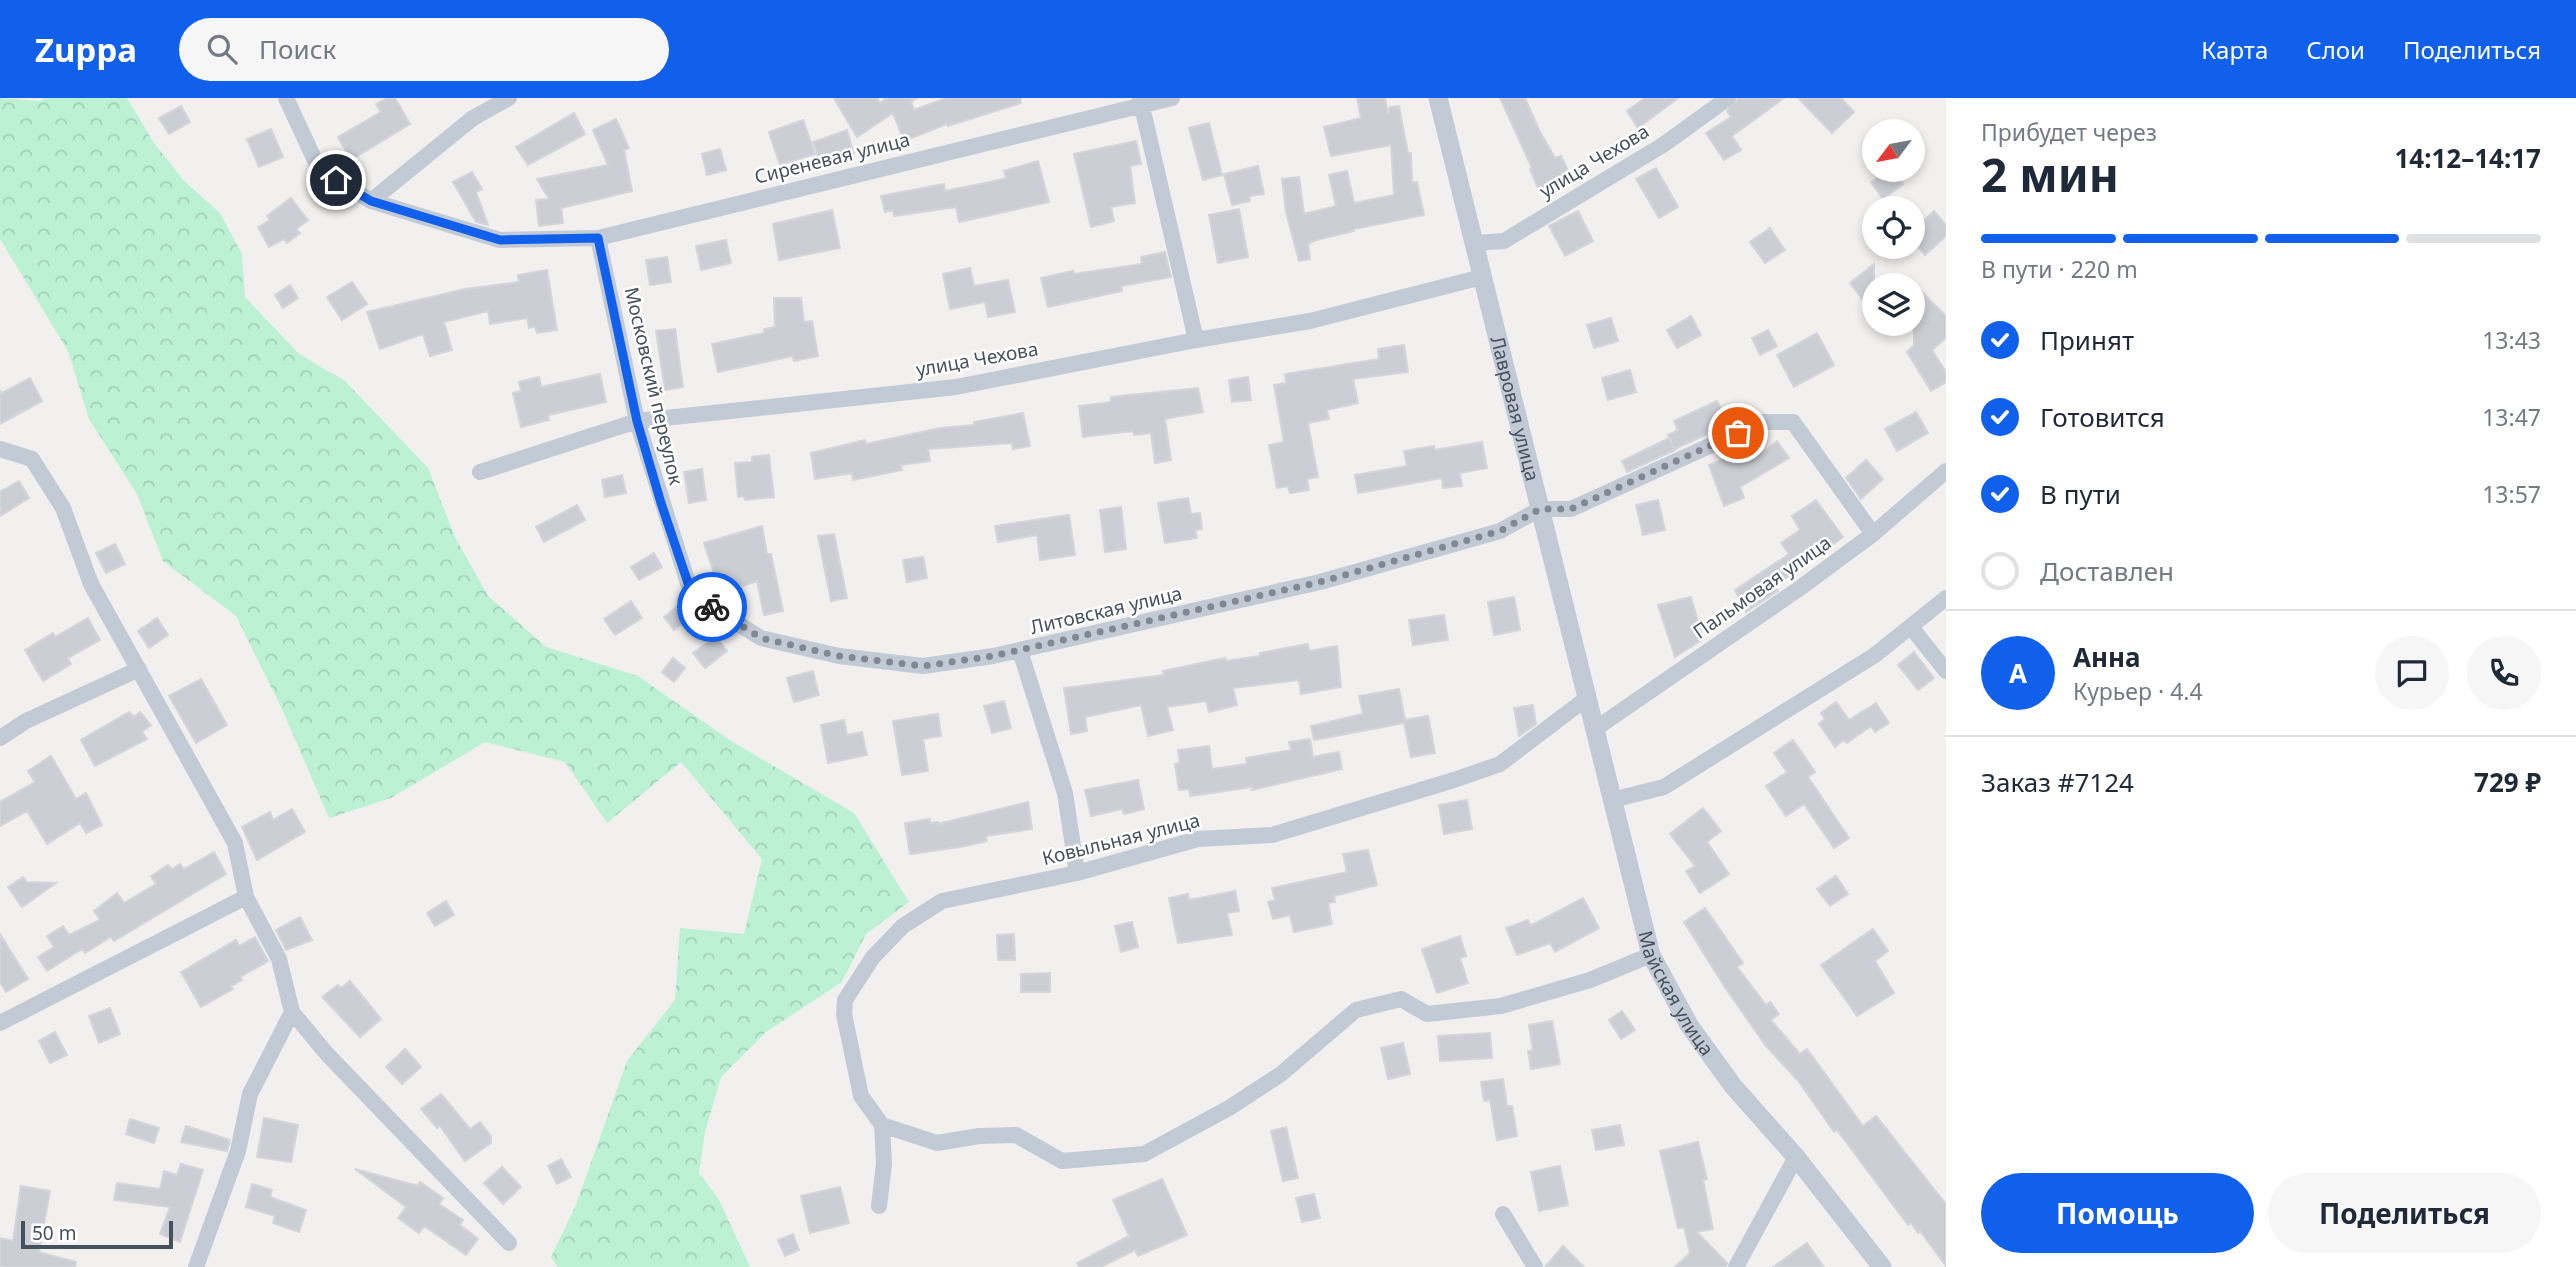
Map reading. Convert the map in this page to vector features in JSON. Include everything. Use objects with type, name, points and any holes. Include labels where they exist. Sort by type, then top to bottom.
[{"type":"street","name":"Сиреневая улица","points":[[286,98],[319,169],[371,201],[500,240],[598,238],[1142,102],[1172,98]]},
{"type":"street","points":[[371,201],[473,118],[509,98]]},
{"type":"street","name":"Лавровая улица","points":[[1438,98],[1612,800]]},
{"type":"street","name":"улица Чехова","points":[[1474,243],[1504,241],[1663,145],[1728,98]]},
{"type":"street","points":[[1142,102],[1196,340]]},
{"type":"street","name":"Московский переулок","points":[[598,238],[637,422],[688,583]]},
{"type":"street","name":"улица Чехова","points":[[480,472],[637,422],[956,387],[1196,340],[1310,321],[1482,277]]},
{"type":"street","points":[[1540,509],[1571,509],[1762,422],[1793,422],[1873,534]]},
{"type":"street","points":[[0,449],[32,459],[63,508],[91,584],[235,843],[246,897],[279,959],[292,1012],[327,1054],[509,1243]]},
{"type":"street","name":"Пальмовая улица","points":[[1595,729],[1873,534],[1946,471]]},
{"type":"street","name":"Литовская улица","points":[[688,583],[711,607],[761,638],[839,656],[923,666],[1020,651],[1320,582],[1500,531],[1540,509]]},
{"type":"street","points":[[1612,800],[1664,787],[1875,655],[1946,598]]},
{"type":"street","points":[[1911,627],[1946,671]]},
{"type":"street","points":[[1020,651],[1065,793],[1077,873]]},
{"type":"street","points":[[0,738],[26,722],[139,669]]},
{"type":"street","name":"Ковыльная улица","points":[[882,1125],[861,1096],[844,1014],[845,1000],[873,957],[903,926],[942,901],[1077,873],[1198,839],[1272,835],[1500,764],[1587,698]]},
{"type":"street","name":"Майская улица","points":[[1612,800],[1651,955],[1689,1025],[1733,1086],[1796,1157],[1882,1267]]},
{"type":"street","points":[[0,1023],[246,897]]},
{"type":"street","points":[[879,1206],[884,1164],[882,1125],[937,1143],[979,1136],[1016,1135],[1062,1161],[1144,1154],[1229,1108],[1281,1074],[1356,1010],[1401,999],[1426,1014],[1502,1006],[1590,980],[1651,955]]},
{"type":"street","points":[[196,1267],[238,1151],[250,1094],[292,1012]]},
{"type":"street","points":[[1736,1267],[1796,1157]]},
{"type":"street","points":[[1503,1213],[1535,1267]]},
{"type":"green space","points":[[0,98],[40,101],[45,98],[127,98],[154,143],[184,181],[220,213],[242,254],[245,297],[299,354],[345,381],[428,468],[455,537],[488,596],[546,647],[638,676],[731,741],[854,813],[909,902],[866,934],[842,982],[766,1032],[721,1077],[705,1132],[699,1173],[718,1198],[750,1267],[558,1267],[551,1257],[576,1205],[627,1061],[675,1000],[680,928],[744,934],[762,859],[681,762],[607,823],[565,762],[485,742],[391,798],[329,818],[282,709],[236,616],[163,561],[137,494],[89,419],[68,351],[0,239]]},
{"type":"building","points":[[387,98],[395,98],[410,124],[351,160],[338,137],[381,112],[376,104]]},
{"type":"building","points":[[834,98],[877,98],[880,103],[887,98],[917,98],[911,102],[914,110],[946,98],[1020,98],[1021,103],[948,126],[947,124],[904,141],[893,113],[857,137]]},
{"type":"building","points":[[1357,98],[1385,98],[1388,114],[1390,107],[1399,106],[1408,153],[1411,153],[1412,183],[1417,182],[1424,215],[1354,229],[1316,240],[1308,244],[1310,259],[1299,261],[1286,212],[1282,179],[1299,177],[1304,214],[1336,206],[1329,175],[1347,171],[1354,203],[1394,195],[1391,145],[1331,156],[1324,127],[1361,118]]},
{"type":"building","points":[[1500,98],[1525,98],[1555,158],[1561,156],[1571,177],[1539,191],[1530,169],[1532,168]]},
{"type":"building","points":[[1645,98],[1678,98],[1638,128],[1627,111]]},
{"type":"building","points":[[1784,98],[1732,136],[1741,150],[1724,160],[1706,133],[1731,117],[1727,111],[1738,99]]},
{"type":"building","points":[[1798,98],[1841,98],[1854,112],[1832,133]]},
{"type":"building","points":[[181,106],[190,122],[169,134],[159,118]]},
{"type":"building","points":[[574,113],[585,134],[528,165],[516,147]]},
{"type":"building","points":[[616,119],[629,148],[624,150],[632,191],[561,208],[563,223],[539,226],[536,200],[549,199],[537,179],[608,165],[593,130]]},
{"type":"building","points":[[803,120],[815,154],[780,165],[769,132]]},
{"type":"building","points":[[1209,123],[1222,175],[1203,180],[1189,128]]},
{"type":"building","points":[[271,129],[283,157],[259,167],[247,139]]},
{"type":"building","points":[[847,130],[854,154],[822,166],[813,142]]},
{"type":"building","points":[[1136,141],[1141,164],[1130,166],[1135,203],[1111,207],[1114,221],[1091,227],[1074,154]]},
{"type":"building","points":[[720,149],[726,170],[707,175],[702,154]]},
{"type":"building","points":[[1038,161],[1049,202],[959,222],[956,207],[894,216],[893,210],[885,212],[881,196],[944,184],[945,191],[990,182],[1006,178],[1004,171]]},
{"type":"building","points":[[1258,166],[1264,194],[1249,196],[1250,201],[1232,205],[1224,174]]},
{"type":"building","points":[[1656,168],[1678,207],[1659,218],[1636,179]]},
{"type":"building","points":[[472,172],[482,189],[476,192],[488,225],[476,222],[453,182]]},
{"type":"building","points":[[1871,182],[1903,184],[1887,196],[1881,196]]},
{"type":"building","points":[[291,198],[308,220],[296,229],[300,233],[287,243],[284,239],[269,247],[258,227],[270,220],[267,216]]},
{"type":"building","points":[[1239,209],[1248,257],[1218,263],[1209,215]]},
{"type":"building","points":[[832,210],[840,248],[779,260],[773,224]]},
{"type":"building","points":[[1578,211],[1593,241],[1565,256],[1549,226]]},
{"type":"building","points":[[1934,211],[1946,225],[1946,236],[1925,255],[1925,220]]},
{"type":"building","points":[[1770,228],[1785,250],[1765,263],[1750,242]]},
{"type":"building","points":[[726,240],[731,263],[701,270],[696,246]]},
{"type":"building","points":[[1165,252],[1171,277],[1121,286],[1122,291],[1048,307],[1041,278],[1073,271],[1074,274],[1142,264],[1141,257]]},
{"type":"building","points":[[667,257],[671,282],[650,285],[646,260]]},
{"type":"building","points":[[1874,264],[1874,273],[1863,273]]},
{"type":"building","points":[[970,268],[974,286],[1008,280],[1015,312],[988,317],[985,302],[950,309],[943,274]]},
{"type":"building","points":[[547,270],[557,330],[537,333],[535,326],[529,328],[527,318],[490,324],[488,311],[444,322],[452,350],[430,356],[423,334],[380,349],[367,312],[465,289],[519,282],[518,275]]},
{"type":"building","points":[[1862,274],[1862,299],[1850,283]]},
{"type":"building","points":[[352,282],[367,304],[342,320],[327,297]]},
{"type":"building","points":[[290,285],[298,298],[283,308],[275,295]]},
{"type":"building","points":[[1925,295],[1946,316],[1946,338],[1932,350],[1946,372],[1946,382],[1931,391],[1907,352],[1914,345],[1914,336],[1925,336]]},
{"type":"building","points":[[774,298],[801,298],[804,322],[812,321],[818,356],[794,361],[793,356],[718,372],[712,344],[764,333],[764,329],[775,327]]},
{"type":"building","points":[[1691,316],[1701,335],[1677,348],[1667,330]]},
{"type":"building","points":[[1611,318],[1618,341],[1594,348],[1587,325]]},
{"type":"building","points":[[675,329],[683,387],[665,390],[656,331]]},
{"type":"building","points":[[1768,330],[1777,346],[1760,355],[1752,338]]},
{"type":"building","points":[[1817,333],[1834,365],[1794,387],[1777,355]]},
{"type":"building","points":[[1404,345],[1408,372],[1353,379],[1358,403],[1327,410],[1329,419],[1308,423],[1318,477],[1307,479],[1309,490],[1290,493],[1288,486],[1277,488],[1269,445],[1284,442],[1274,385],[1286,383],[1285,374],[1379,359],[1378,349]]},
{"type":"building","points":[[1630,370],[1636,392],[1608,400],[1602,378]]},
{"type":"building","points":[[600,374],[606,402],[548,415],[549,420],[521,427],[513,393],[521,391],[519,382],[539,377],[541,387]]},
{"type":"building","points":[[1248,377],[1251,400],[1232,402],[1229,380]]},
{"type":"building","points":[[30,378],[42,401],[0,424],[0,391],[2,393]]},
{"type":"building","points":[[1198,388],[1203,412],[1165,419],[1171,460],[1155,463],[1151,433],[1134,435],[1133,431],[1083,437],[1079,406],[1111,402],[1111,397]]},
{"type":"building","points":[[1717,401],[1729,424],[1675,449],[1668,435],[1678,430],[1674,421]]},
{"type":"building","points":[[1916,412],[1928,433],[1897,451],[1885,429]]},
{"type":"building","points":[[1023,413],[1030,446],[1013,449],[1012,443],[928,449],[930,461],[901,465],[902,470],[853,480],[852,473],[815,479],[811,453],[865,440],[866,444],[940,428],[974,425],[974,422]]},
{"type":"building","points":[[1669,438],[1675,450],[1627,472],[1622,461]]},
{"type":"building","points":[[1777,441],[1789,458],[1740,487],[1744,498],[1724,506],[1709,465],[1755,445],[1760,455]]},
{"type":"building","points":[[1482,442],[1487,468],[1460,473],[1462,486],[1443,488],[1442,478],[1358,493],[1355,475],[1407,466],[1404,451],[1434,446],[1435,450]]},
{"type":"building","points":[[769,455],[774,497],[745,500],[744,496],[738,497],[735,463],[752,462],[752,457]]},
{"type":"building","points":[[1866,460],[1883,479],[1861,499],[1846,478]]},
{"type":"building","points":[[702,469],[706,500],[689,503],[684,472]]},
{"type":"building","points":[[622,475],[626,493],[605,497],[602,480]]},
{"type":"building","points":[[19,481],[29,498],[0,516],[0,492]]},
{"type":"building","points":[[1188,498],[1191,514],[1200,513],[1202,529],[1195,530],[1197,538],[1165,543],[1158,503]]},
{"type":"building","points":[[1658,500],[1665,530],[1643,535],[1636,505]]},
{"type":"building","points":[[1816,500],[1843,537],[1775,586],[1778,591],[1746,612],[1735,590],[1789,554],[1781,543],[1800,530],[1792,516]]},
{"type":"building","points":[[577,505],[585,520],[544,542],[536,527]]},
{"type":"building","points":[[1121,507],[1126,549],[1105,552],[1100,510]]},
{"type":"building","points":[[1069,515],[1075,555],[1040,560],[1037,535],[998,542],[995,526]]},
{"type":"building","points":[[762,526],[783,611],[764,615],[757,581],[721,594],[704,543]]},
{"type":"building","points":[[834,534],[847,598],[831,601],[818,536]]},
{"type":"building","points":[[115,544],[125,564],[106,573],[96,553]]},
{"type":"building","points":[[654,553],[662,567],[639,580],[631,567]]},
{"type":"building","points":[[923,557],[927,578],[907,582],[903,560]]},
{"type":"building","points":[[1514,597],[1520,630],[1494,635],[1488,602]]},
{"type":"building","points":[[1691,597],[1703,639],[1675,657],[1658,605]]},
{"type":"building","points":[[687,599],[696,612],[674,630],[664,617]]},
{"type":"building","points":[[631,601],[642,618],[615,635],[604,619]]},
{"type":"building","points":[[1444,615],[1448,640],[1413,645],[1409,620]]},
{"type":"building","points":[[88,618],[100,640],[68,658],[71,664],[43,681],[25,650],[53,633],[55,637]]},
{"type":"building","points":[[157,618],[168,635],[149,648],[138,631]]},
{"type":"building","points":[[716,637],[727,651],[705,668],[693,653]]},
{"type":"building","points":[[1308,644],[1309,651],[1337,646],[1341,687],[1301,694],[1299,680],[1233,688],[1237,705],[1209,712],[1206,701],[1167,707],[1173,730],[1148,736],[1141,705],[1085,717],[1087,731],[1071,734],[1064,688],[1164,675],[1163,671],[1225,658],[1226,661],[1260,656],[1260,653]]},
{"type":"building","points":[[1914,652],[1934,678],[1918,690],[1898,665]]},
{"type":"building","points":[[673,658],[685,668],[674,682],[662,672]]},
{"type":"building","points":[[813,671],[819,695],[794,702],[787,678]]},
{"type":"building","points":[[201,679],[227,725],[196,743],[169,696]]},
{"type":"building","points":[[1399,689],[1405,720],[1428,716],[1435,753],[1411,757],[1404,723],[1314,740],[1311,726],[1363,714],[1359,696]]},
{"type":"building","points":[[1004,701],[1011,728],[992,733],[984,706]]},
{"type":"building","points":[[1836,702],[1849,720],[1876,703],[1889,723],[1875,732],[1871,726],[1847,743],[1844,740],[1835,747],[1819,724],[1825,719],[1821,713]]},
{"type":"building","points":[[1533,705],[1536,724],[1519,736],[1514,708]]},
{"type":"building","points":[[129,712],[134,717],[140,712],[151,725],[142,732],[147,739],[95,766],[81,740]]},
{"type":"building","points":[[938,714],[941,736],[923,739],[928,771],[902,775],[893,721]]},
{"type":"building","points":[[844,720],[847,735],[862,732],[867,755],[828,763],[821,725]]},
{"type":"building","points":[[1310,739],[1313,757],[1339,752],[1342,769],[1252,790],[1252,787],[1190,796],[1189,789],[1179,790],[1175,764],[1180,763],[1178,750],[1209,746],[1212,769],[1247,764],[1246,758],[1291,750],[1289,742]]},
{"type":"building","points":[[1793,740],[1815,772],[1808,777],[1849,838],[1834,848],[1804,804],[1786,816],[1766,786],[1787,772],[1774,753]]},
{"type":"building","points":[[51,756],[76,799],[86,793],[102,825],[86,833],[80,823],[47,844],[27,811],[0,826],[0,802],[35,782],[28,771]]},
{"type":"building","points":[[1138,780],[1144,809],[1124,814],[1122,809],[1091,816],[1085,790]]},
{"type":"building","points":[[1467,800],[1472,829],[1444,834],[1439,805]]},
{"type":"building","points":[[1028,802],[1032,829],[986,836],[987,841],[966,846],[910,854],[905,823],[930,819],[930,823],[938,824]]},
{"type":"building","points":[[1703,808],[1721,831],[1707,842],[1729,874],[1700,893],[1686,871],[1695,866],[1670,834]]},
{"type":"building","points":[[292,809],[305,832],[257,860],[242,827],[270,812],[273,820]]},
{"type":"building","points":[[1368,850],[1377,885],[1334,896],[1335,902],[1328,903],[1332,924],[1294,932],[1290,915],[1273,919],[1268,902],[1275,900],[1272,888],[1347,872],[1343,854]]},
{"type":"building","points":[[214,852],[226,874],[114,941],[111,937],[85,953],[82,949],[47,971],[38,957],[54,947],[47,936],[63,926],[69,935],[100,920],[94,911],[117,893],[124,903],[156,884],[151,876],[168,865],[172,869],[180,864],[184,869]]},
{"type":"building","points":[[1836,876],[1848,894],[1830,906],[1817,889]]},
{"type":"building","points":[[23,877],[27,882],[56,883],[22,907],[8,887]]},
{"type":"building","points":[[1235,891],[1239,911],[1227,913],[1232,935],[1178,943],[1169,898],[1188,894],[1189,900]]},
{"type":"building","points":[[1583,898],[1599,928],[1555,952],[1550,943],[1517,955],[1506,928],[1528,920],[1530,926]]},
{"type":"building","points":[[446,901],[454,915],[435,926],[427,913]]},
{"type":"building","points":[[1705,908],[1743,963],[1737,967],[1766,1005],[1770,1002],[1779,1014],[1771,1020],[1800,1054],[1807,1049],[1863,1126],[1876,1116],[1946,1204],[1946,1266],[1920,1231],[1918,1233],[1911,1223],[1908,1225],[1837,1130],[1834,1132],[1799,1082],[1766,1046],[1726,989],[1684,922]]},
{"type":"building","points":[[300,917],[312,940],[286,950],[276,930]]},
{"type":"building","points":[[1132,922],[1138,947],[1121,952],[1115,926]]},
{"type":"building","points":[[1873,929],[1888,951],[1875,961],[1894,993],[1857,1016],[1821,965]]},
{"type":"building","points":[[0,934],[28,979],[6,992],[0,982]]},
{"type":"building","points":[[1014,934],[1015,960],[998,960],[997,935]]},
{"type":"building","points":[[1460,936],[1466,956],[1460,958],[1468,983],[1437,993],[1422,949]]},
{"type":"building","points":[[255,937],[268,961],[240,977],[242,980],[231,986],[233,989],[201,1007],[181,972],[236,940],[239,946]]},
{"type":"building","points":[[1050,973],[1050,992],[1021,992],[1021,974]]},
{"type":"building","points":[[350,981],[381,1019],[360,1037],[322,997],[338,985],[341,988]]},
{"type":"building","points":[[110,1008],[120,1034],[99,1043],[89,1016]]},
{"type":"building","points":[[1622,1011],[1635,1030],[1621,1039],[1609,1020]]},
{"type":"building","points":[[1552,1021],[1560,1064],[1531,1069],[1528,1051],[1533,1051],[1529,1025]]},
{"type":"building","points":[[55,1032],[67,1055],[50,1063],[39,1041]]},
{"type":"building","points":[[1490,1033],[1492,1058],[1440,1061],[1438,1036]]},
{"type":"building","points":[[1403,1043],[1410,1074],[1388,1079],[1381,1048]]},
{"type":"building","points":[[405,1049],[421,1067],[402,1084],[386,1067]]},
{"type":"building","points":[[1503,1079],[1507,1106],[1512,1106],[1517,1136],[1497,1140],[1490,1100],[1484,1101],[1481,1082]]},
{"type":"building","points":[[441,1094],[470,1129],[480,1122],[491,1136],[491,1143],[465,1161],[440,1126],[437,1128],[421,1109]]},
{"type":"building","points":[[264,1118],[298,1125],[291,1162],[257,1157]]},
{"type":"building","points":[[130,1119],[159,1128],[154,1143],[126,1134]]},
{"type":"building","points":[[1620,1125],[1624,1145],[1596,1150],[1592,1130]]},
{"type":"building","points":[[186,1126],[230,1140],[227,1151],[181,1142]]},
{"type":"building","points":[[1286,1127],[1298,1178],[1283,1181],[1271,1131]]},
{"type":"building","points":[[1698,1142],[1707,1179],[1703,1180],[1713,1229],[1697,1232],[1727,1263],[1726,1267],[1675,1267],[1690,1253],[1684,1227],[1678,1228],[1660,1151]]},
{"type":"building","points":[[561,1159],[571,1177],[557,1184],[548,1166]]},
{"type":"building","points":[[181,1164],[203,1170],[180,1242],[160,1234],[170,1207],[114,1200],[117,1183],[160,1189],[164,1171],[177,1175]]},
{"type":"building","points":[[1560,1166],[1568,1205],[1539,1211],[1531,1172]]},
{"type":"building","points":[[502,1167],[521,1187],[503,1204],[484,1183]]},
{"type":"building","points":[[355,1169],[418,1186],[420,1182],[443,1198],[439,1204],[463,1220],[460,1225],[478,1239],[466,1255],[424,1226],[419,1233],[398,1218],[406,1207]]},
{"type":"building","points":[[1162,1179],[1187,1235],[1138,1256],[1135,1250],[1101,1267],[1080,1267],[1077,1263],[1129,1236],[1113,1200]]},
{"type":"building","points":[[252,1184],[272,1190],[270,1197],[306,1210],[299,1232],[273,1223],[275,1216],[246,1207]]},
{"type":"building","points":[[21,1186],[50,1191],[39,1252],[76,1262],[75,1267],[0,1267],[0,1238],[13,1241]]},
{"type":"building","points":[[840,1187],[849,1223],[810,1233],[801,1196]]},
{"type":"building","points":[[1314,1194],[1320,1218],[1302,1222],[1296,1198]]},
{"type":"building","points":[[793,1234],[799,1250],[785,1256],[778,1240]]},
{"type":"building","points":[[1807,1243],[1824,1267],[1773,1267]]},
{"type":"building","points":[[1563,1246],[1584,1267],[1545,1267]]},
{"type":"way so far","points":[[712,607],[761,638],[839,656],[923,666],[993,656],[1320,582],[1500,531],[1540,509],[1571,509],[1738,433]]},
{"type":"route","points":[[336,180],[371,201],[500,240],[598,238],[637,421],[661,503],[688,583],[712,607]]}]
